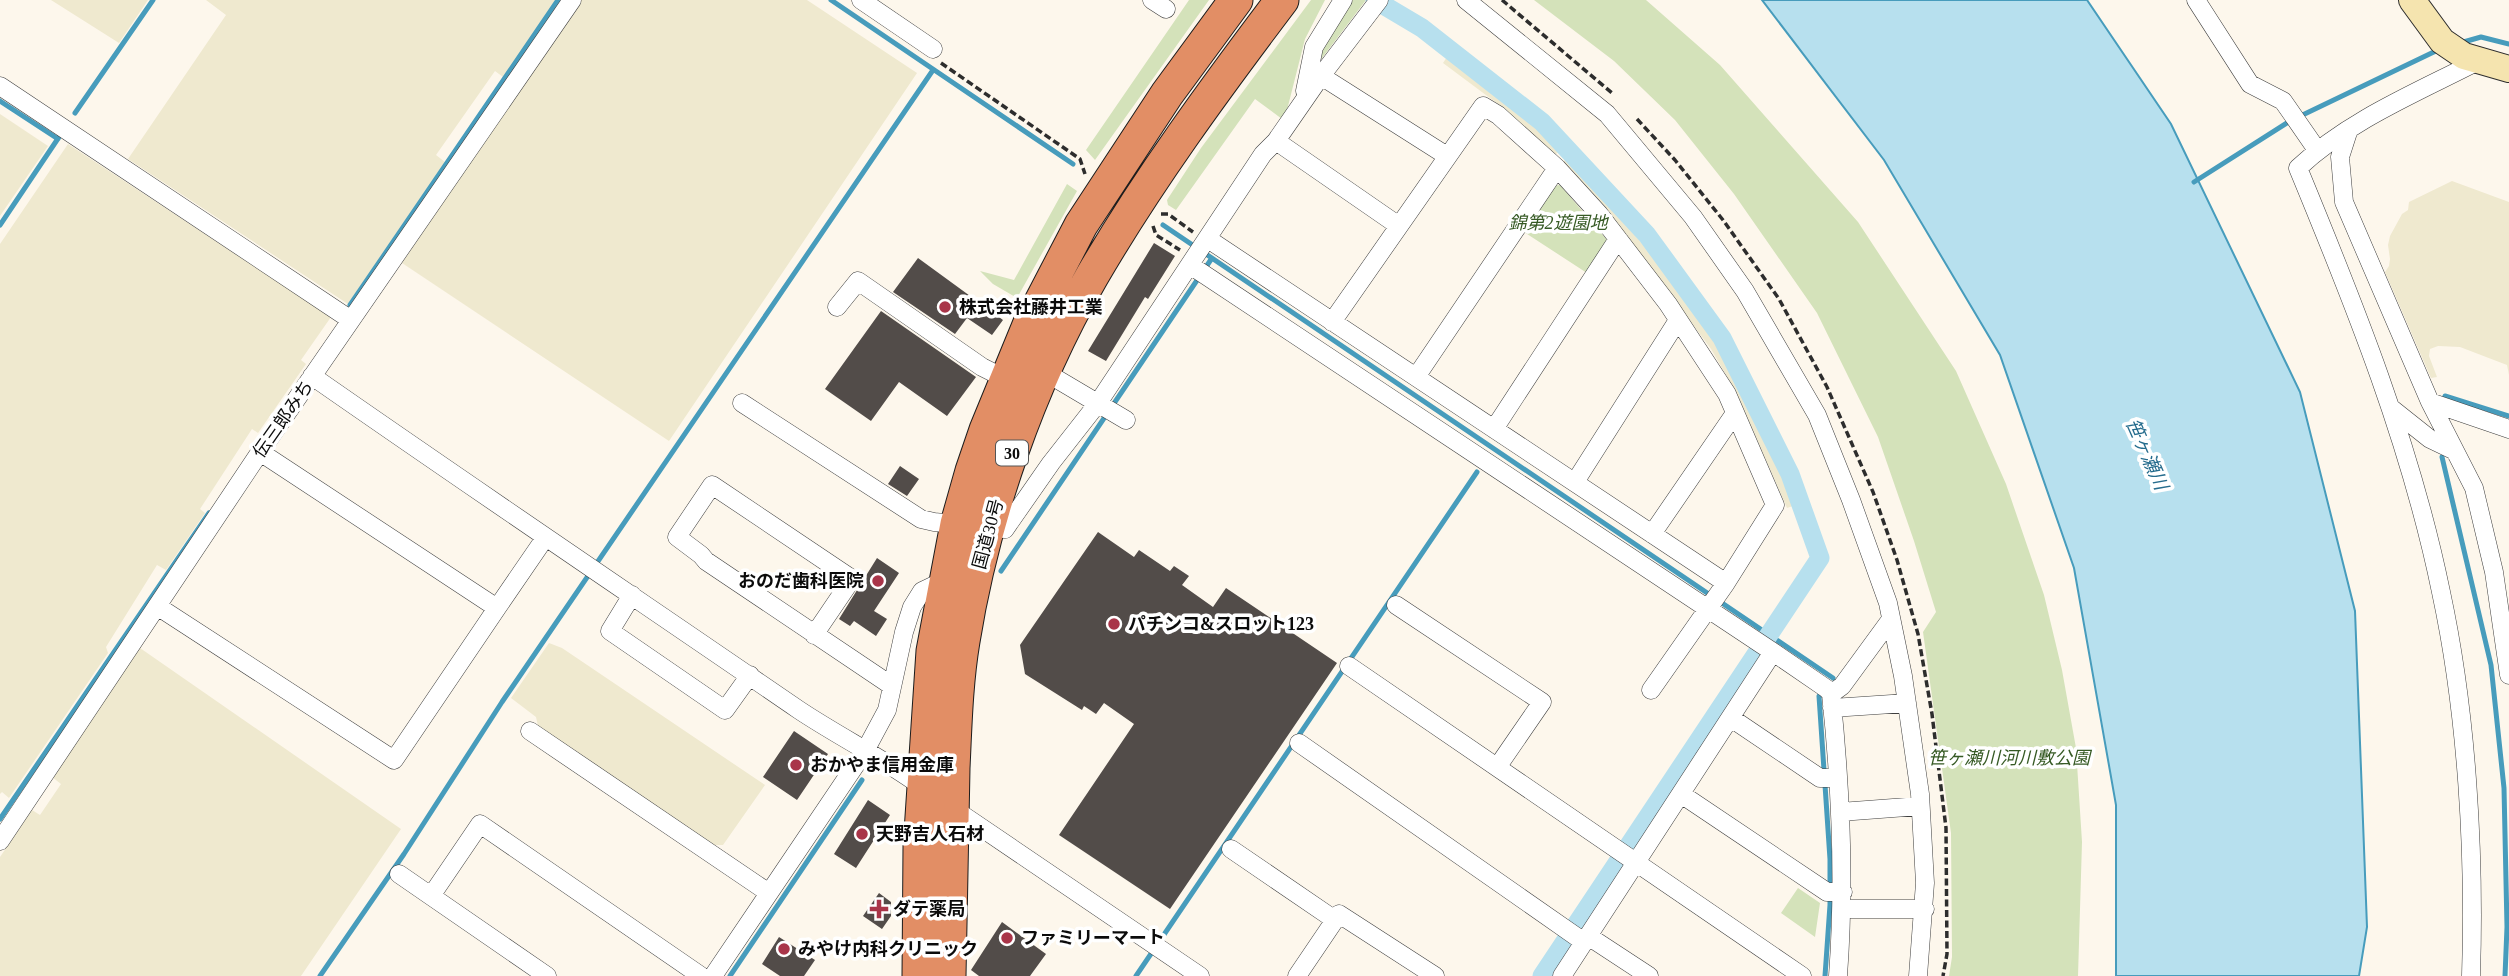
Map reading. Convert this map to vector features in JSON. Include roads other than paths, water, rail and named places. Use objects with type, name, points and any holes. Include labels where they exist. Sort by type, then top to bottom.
[{"type":"highway","name":"国道30号","points":[[919,976],[923,788],[933,651],[945,580],[1021,427],[1027,383],[1030,323],[1081,225],[1167,94],[1236,0]]},
{"type":"highway","name":"国道30号","points":[[1027,383],[1138,201],[1187,128],[1282,0]]},
{"type":"highway","name":"国道30号","points":[[949,976],[956,694],[962,642],[967,531]]},
{"type":"street","name":"伝三郎みち","points":[[0,841],[260,452],[572,0]]},
{"type":"street","points":[[861,0],[933,49]]},
{"type":"street","points":[[1303,102],[1314,47],[1343,0]]},
{"type":"street","points":[[1466,0],[1607,114],[1693,217],[1745,291],[1817,415],[1856,513],[1892,619],[1907,703],[1920,806],[1925,909],[1918,976]]},
{"type":"street","points":[[2196,0],[2250,84],[2283,101],[2317,150]]},
{"type":"street","points":[[2412,0],[2442,41],[2472,58],[2509,69]]},
{"type":"street","points":[[742,403],[921,519],[967,531],[1005,529],[1051,463],[1111,411],[1200,256],[1263,154],[1276,141],[1375,4]]},
{"type":"street","points":[[2472,58],[2349,129],[2317,150],[2298,167],[2352,299],[2391,408],[2441,592],[2462,733],[2473,900],[2472,976]]},
{"type":"street","points":[[1321,76],[1447,156]]},
{"type":"street","points":[[0,86],[351,320]]},
{"type":"street","points":[[1332,322],[1483,106],[1498,115],[1557,168],[1598,214],[1678,320],[1727,394],[1775,505],[1717,597],[1651,690]]},
{"type":"street","points":[[2349,129],[2340,157],[2344,202],[2430,402],[2474,488],[2494,572],[2509,675]]},
{"type":"street","points":[[1276,141],[1399,226]]},
{"type":"street","points":[[1416,377],[1557,168]]},
{"type":"street","points":[[1494,429],[1618,239]]},
{"type":"street","points":[[1200,256],[1332,322],[1652,534],[1765,647],[1827,689],[1831,701],[1829,778],[1840,812],[1838,976]]},
{"type":"street","points":[[1200,256],[1717,597]]},
{"type":"street","points":[[837,307],[858,281],[982,367],[1111,411]]},
{"type":"street","points":[[1575,482],[1678,320]]},
{"type":"street","points":[[312,376],[545,538],[810,717],[878,757],[1200,976]]},
{"type":"street","points":[[2430,402],[2509,429]]},
{"type":"street","points":[[2391,408],[2430,439],[2455,451]]},
{"type":"street","points":[[1652,534],[1735,413]]},
{"type":"street","points":[[260,452],[497,608]]},
{"type":"street","points":[[814,635],[852,579],[712,485],[677,537],[706,561],[814,635],[892,686]]},
{"type":"street","points":[[158,606],[394,760],[545,538]]},
{"type":"street","points":[[713,976],[865,751],[887,710],[912,607],[922,591],[945,580]]},
{"type":"street","points":[[632,595],[610,631],[725,710],[750,674]]},
{"type":"street","points":[[1396,604],[1542,702],[1498,766]]},
{"type":"street","points":[[1831,701],[1892,619]]},
{"type":"street","points":[[1562,976],[1578,936],[1628,856],[1681,794],[1731,718],[1765,647]]},
{"type":"street","points":[[1349,666],[1802,976]]},
{"type":"street","points":[[1831,701],[1907,703]]},
{"type":"street","points":[[1731,718],[1829,778]]},
{"type":"street","points":[[530,731],[769,894]]},
{"type":"street","points":[[1299,743],[1578,936],[1649,976]]},
{"type":"street","points":[[1681,794],[1837,896],[1925,909]]},
{"type":"street","points":[[1840,812],[1920,806]]},
{"type":"street","points":[[431,896],[480,824],[701,976]]},
{"type":"street","points":[[1231,849],[1335,920]]},
{"type":"street","points":[[399,874],[547,976]]},
{"type":"street","points":[[1297,976],[1339,914],[1435,976]]},
{"type":"water","name":"笹ヶ瀬川","points":[[1762,0],[2087,0],[2171,124],[2300,392],[2355,611],[2367,927],[2359,976],[2116,976],[2116,805],[2074,568],[2000,355],[1884,160]]},
{"type":"waterway","points":[[75,113],[153,0]]},
{"type":"waterway","points":[[350,305],[558,0]]},
{"type":"waterway","points":[[831,0],[1073,164]]},
{"type":"waterway","points":[[1375,0],[1422,28],[1542,122],[1647,235],[1722,338],[1790,474],[1820,558],[1542,976]]},
{"type":"waterway","points":[[2460,43],[2481,37],[2509,44]]},
{"type":"waterway","points":[[2194,182],[2290,121],[2440,49]]},
{"type":"waterway","points":[[320,976],[404,854],[502,702],[933,70]]},
{"type":"waterway","points":[[0,101],[58,139]]},
{"type":"waterway","points":[[0,225],[59,137]]},
{"type":"waterway","points":[[1163,225],[1833,678]]},
{"type":"waterway","points":[[1001,571],[1212,258]]},
{"type":"waterway","points":[[2444,399],[2445,396],[2509,416]]},
{"type":"waterway","points":[[2442,457],[2491,665],[2504,788],[2507,927],[2505,976]]},
{"type":"waterway","points":[[1136,976],[1477,472]]},
{"type":"waterway","points":[[0,819],[209,513]]},
{"type":"waterway","points":[[1819,696],[1830,859],[1825,976]]},
{"type":"waterway","points":[[730,976],[862,780]]},
{"type":"place","name":"株式会社藤井工業","points":[[945,307]]},
{"type":"place","name":"おのだ歯科医院","points":[[878,581]]},
{"type":"place","name":"パチンコ&スロット123","points":[[1114,624]]},
{"type":"place","name":"おかやま信用金庫","points":[[796,765]]},
{"type":"place","name":"天野吉人石材","points":[[862,834]]},
{"type":"place","name":"ダテ薬局","points":[[879,909]]},
{"type":"place","name":"ファミリーマート","points":[[1007,938]]},
{"type":"place","name":"みやけ内科クリニック","points":[[784,949]]},
{"type":"park label","name":"錦第2遊園地","points":[[1558,223]]},
{"type":"park label","name":"笹ヶ瀬川河川敷公園","points":[[2009,758]]}]
